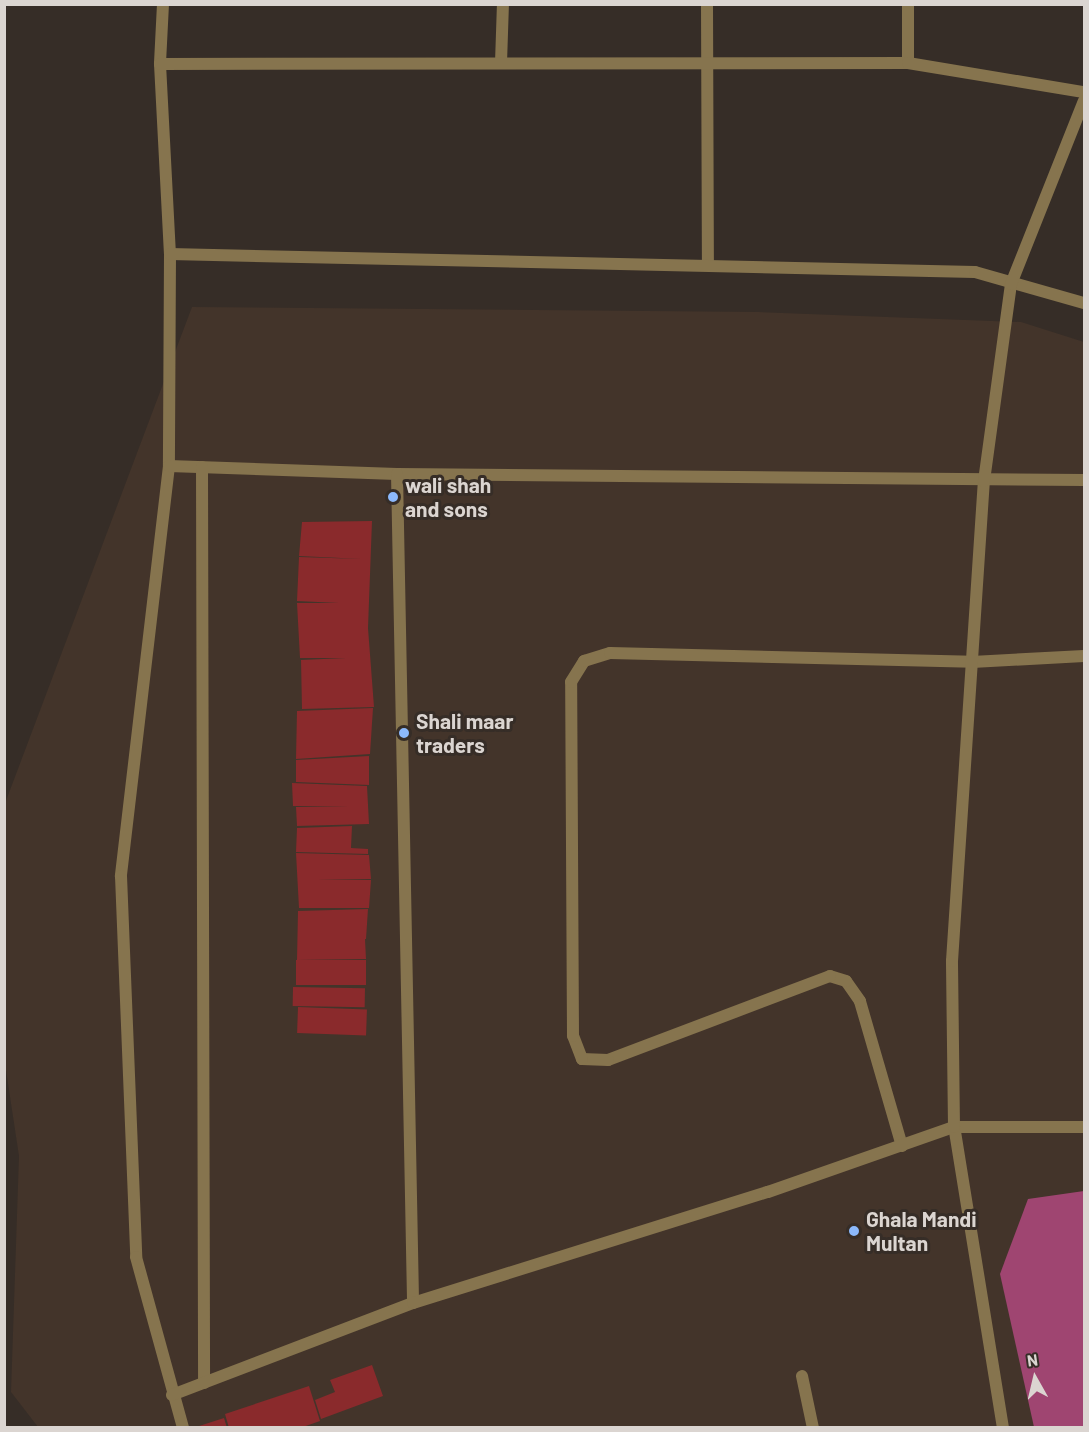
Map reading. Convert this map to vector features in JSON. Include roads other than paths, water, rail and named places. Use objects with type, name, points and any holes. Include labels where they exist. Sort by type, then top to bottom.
[{"type":"street","points":[[163,4],[160,64],[170,254],[169,466],[121,876],[136,1257],[172,1395],[183,1428]]},
{"type":"street","points":[[501,63],[502,4]]},
{"type":"street","points":[[707,4],[705,67],[708,265]]},
{"type":"street","points":[[908,4],[908,63]]},
{"type":"street","points":[[160,64],[501,63],[705,67],[908,63],[1084,92]]},
{"type":"street","points":[[1003,1428],[954,1128],[952,962],[984,481],[1011,284],[1084,101]]},
{"type":"street","points":[[170,254],[975,272],[1084,303]]},
{"type":"street","points":[[169,466],[396,474],[984,481],[1084,480]]},
{"type":"street","points":[[202,467],[204,1383]]},
{"type":"street","points":[[396,474],[413,1303]]},
{"type":"street","points":[[902,1146],[860,1001],[846,981],[830,976],[608,1060],[582,1059],[573,1036],[571,682],[584,661],[610,653],[972,662],[1084,656]]},
{"type":"street","points":[[172,1395],[413,1303],[954,1128],[1084,1127]]},
{"type":"street","points":[[802,1376],[813,1428]]},
{"type":"place","name":"wali shah and sons","points":[[393,497]]},
{"type":"place","name":"Shali maar traders","points":[[404,733]]},
{"type":"place","name":"Ghala Mandi Multan","points":[[854,1231]]}]
